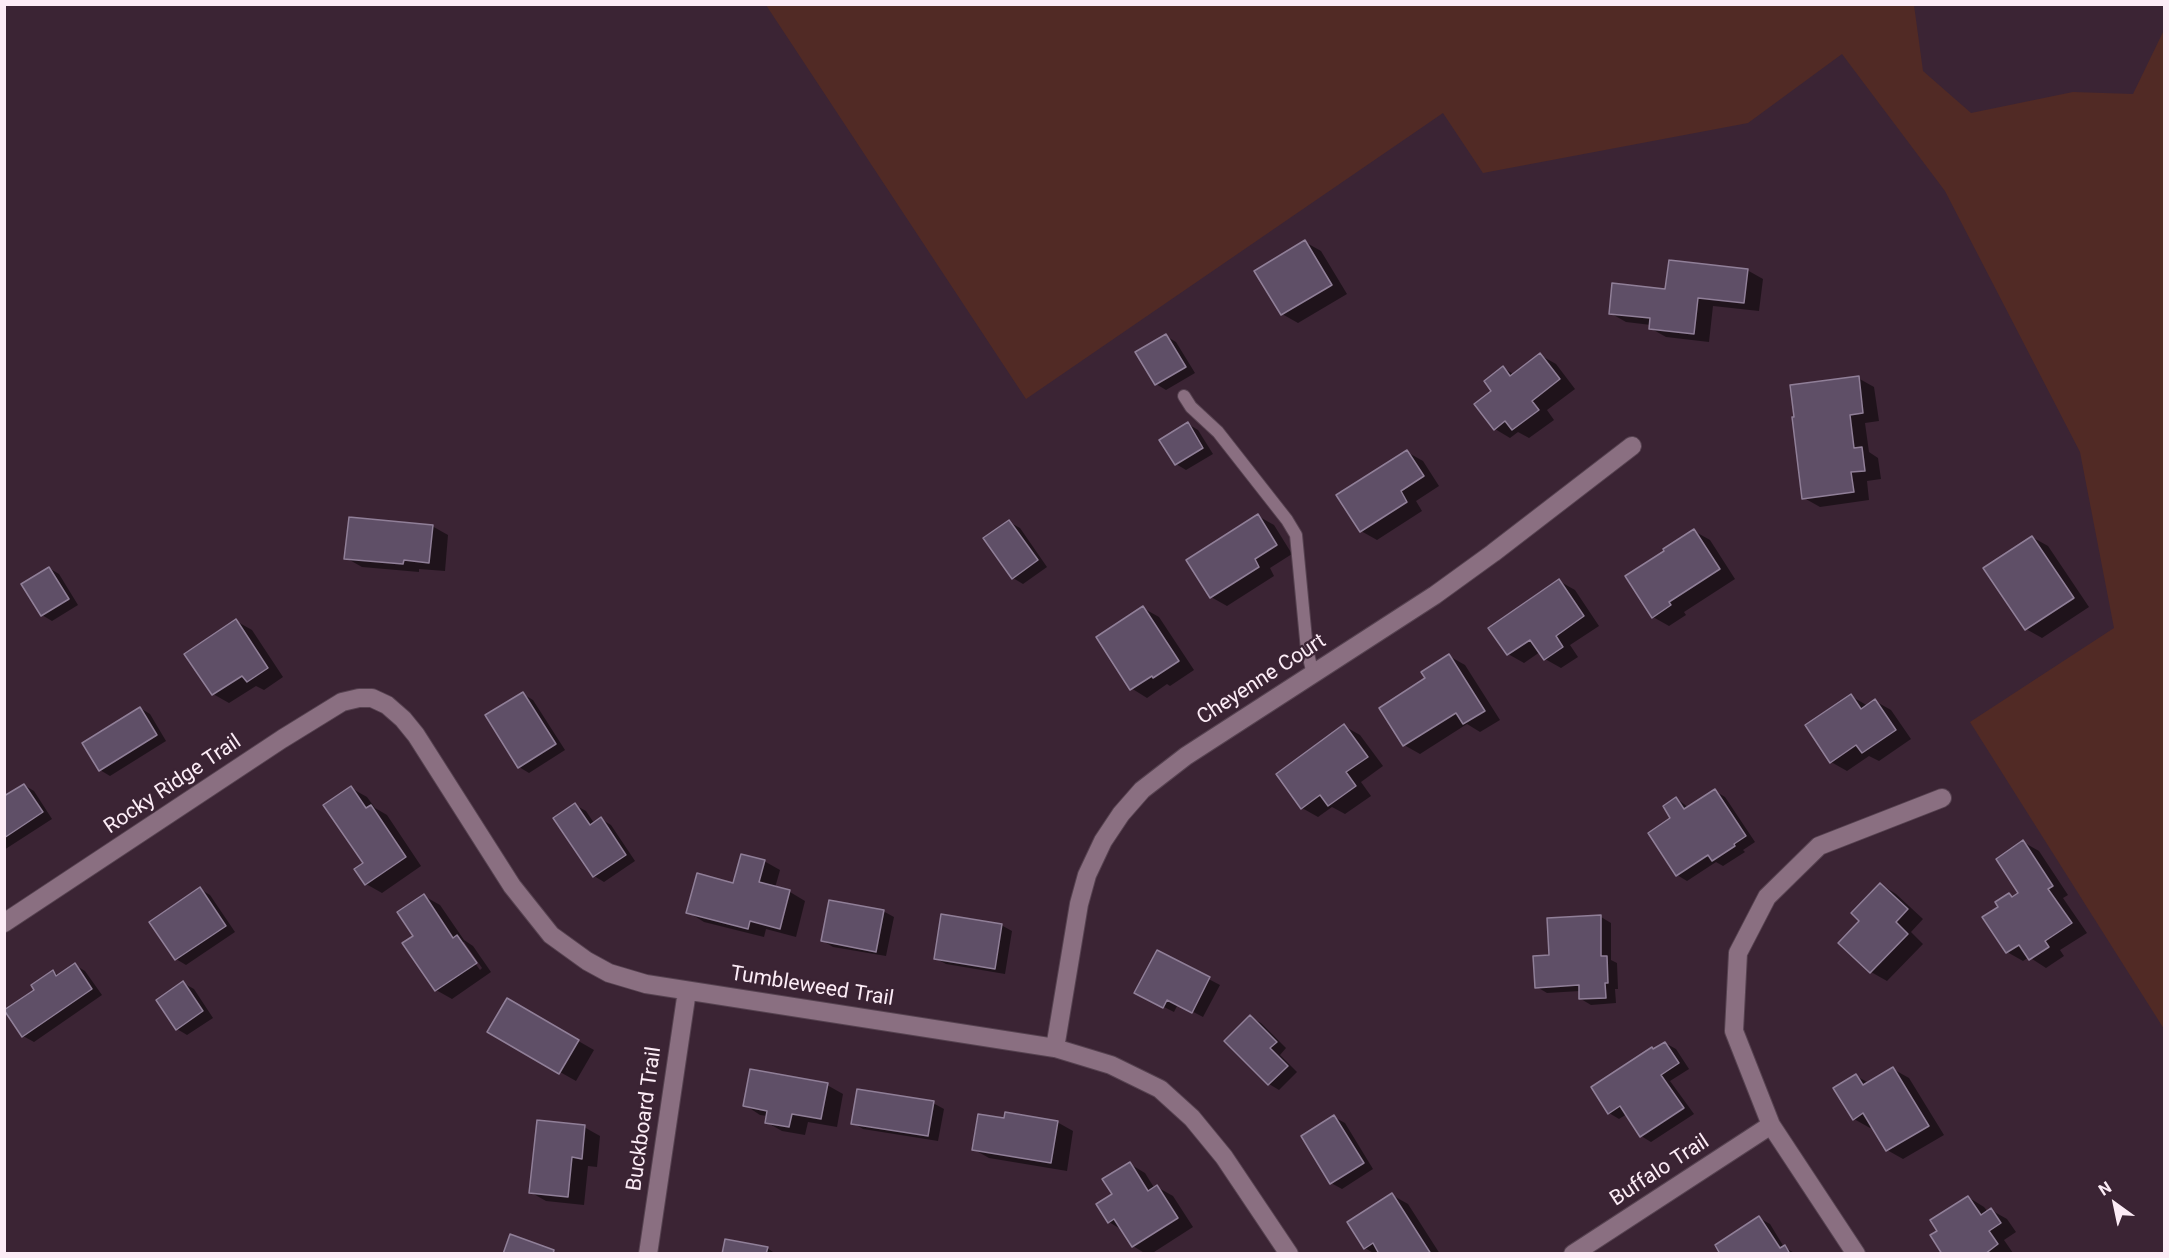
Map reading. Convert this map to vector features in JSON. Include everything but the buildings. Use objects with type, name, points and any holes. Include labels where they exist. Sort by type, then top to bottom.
[{"type":"street","name":"Cheyenne Court","points":[[1055,1048],[1079,904],[1087,875],[1099,849],[1120,814],[1142,790],[1186,756],[1435,595],[1632,446]]},
{"type":"street","name":"Tumbleweed Trail","points":[[372,698],[387,705],[416,735],[512,886],[551,935],[587,962],[609,973],[646,984],[1055,1048],[1112,1065],[1161,1089],[1192,1118],[1224,1156],[1289,1254]]},
{"type":"street","name":"Rocky Ridge Trail","points":[[4,923],[322,715],[351,699],[372,698]]},
{"type":"street","points":[[1856,1254],[1771,1125],[1734,1031],[1738,953],[1767,897],[1819,846],[1942,798]]},
{"type":"street","name":"Buckboard Trail","points":[[648,1254],[687,991]]},
{"type":"street","name":"Buffalo Trail","points":[[1573,1254],[1771,1125]]},
{"type":"lane","points":[[1184,396],[1191,407],[1218,432],[1287,520],[1296,536],[1307,650],[1313,674]]},
{"type":"shaded area","points":[[766,5],[1914,5],[1923,71],[1971,113],[2073,92],[2133,94],[2164,30],[2164,1029],[1970,722],[2114,628],[2080,452],[1945,191],[1842,54],[1748,123],[1483,173],[1443,113],[1026,399]]}]
